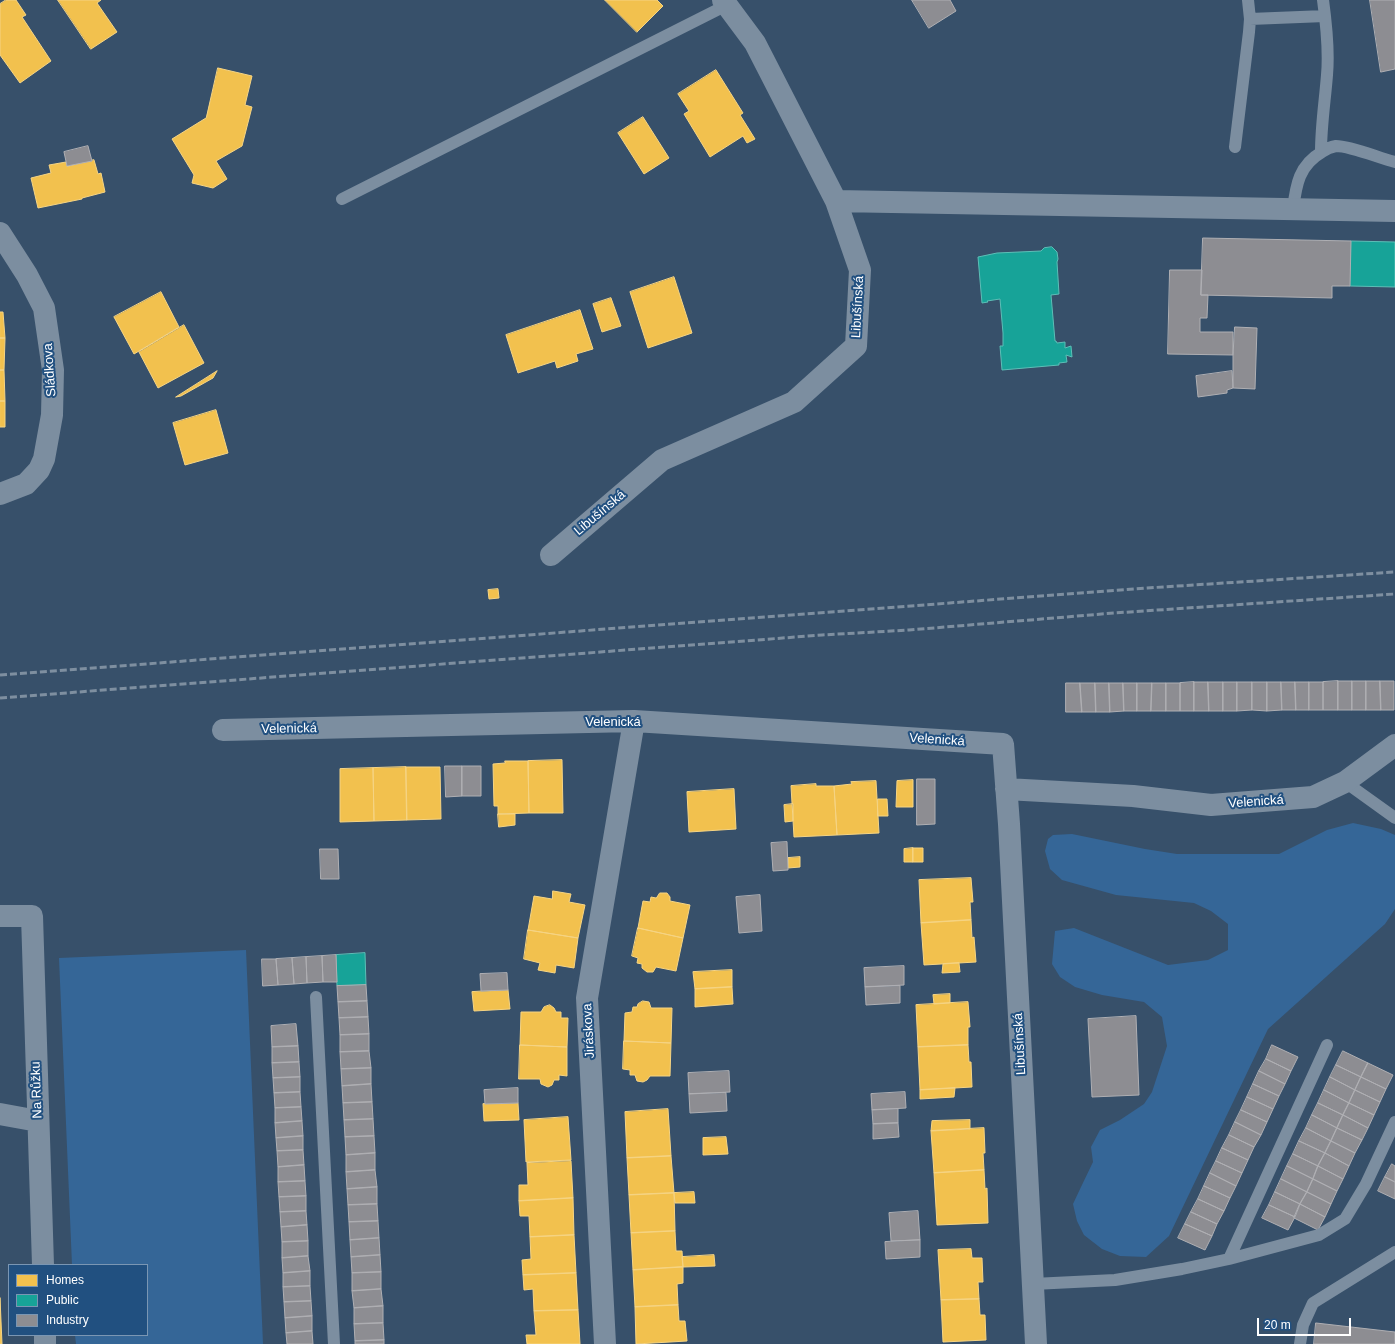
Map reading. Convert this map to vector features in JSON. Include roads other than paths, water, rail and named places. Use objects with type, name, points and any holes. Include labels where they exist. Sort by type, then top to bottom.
[{"type":"street","name":"Libušínská","points":[[550,555],[662,460],[794,402],[856,346],[860,270],[836,201],[755,43],[725,2]]},
{"type":"street","points":[[836,201],[1395,211]]},
{"type":"street","name":"Sládkova","points":[[0,233],[28,275],[44,308],[53,378],[52,415],[44,459],[39,470],[26,484],[0,494]]},
{"type":"street","name":"Velenická","points":[[223,730],[634,721],[1002,744]]},
{"type":"street","name":"Jiráskova","points":[[605,1344],[587,998],[634,721]]},
{"type":"street","name":"Libušínská","points":[[1002,744],[1009,824],[1036,1344]]},
{"type":"street","name":"Velenická","points":[[1006,789],[1133,796],[1211,805],[1313,797],[1345,782],[1395,745]]},
{"type":"street","name":"Na Růžku","points":[[0,916],[32,916],[43,1264]]},
{"type":"street","points":[[0,1114],[38,1121]]},
{"type":"lane","points":[[1235,147],[1249,32],[1250,19],[1248,0]]},
{"type":"lane","points":[[1321,152],[1321,127],[1327,74],[1323,0]]},
{"type":"lane","points":[[342,199],[725,2]]},
{"type":"lane","points":[[1250,19],[1325,16]]},
{"type":"lane","points":[[1293,209],[1298,179],[1304,168],[1312,157],[1330,147],[1337,146],[1348,148],[1395,162]]},
{"type":"lane","points":[[1345,782],[1395,818]]},
{"type":"lane","points":[[316,997],[334,1344]]},
{"type":"lane","points":[[1229,1259],[1327,1045]]},
{"type":"lane","points":[[1033,1284],[1115,1280],[1182,1269],[1229,1259],[1319,1235],[1346,1218],[1366,1184],[1395,1122]]},
{"type":"lane","points":[[1300,1344],[1303,1324],[1313,1303],[1395,1252]]},
{"type":"railway","points":[[0,675],[1147,588],[1395,572]]},
{"type":"railway","points":[[0,698],[822,635],[909,630],[1114,613],[1395,594]]}]
